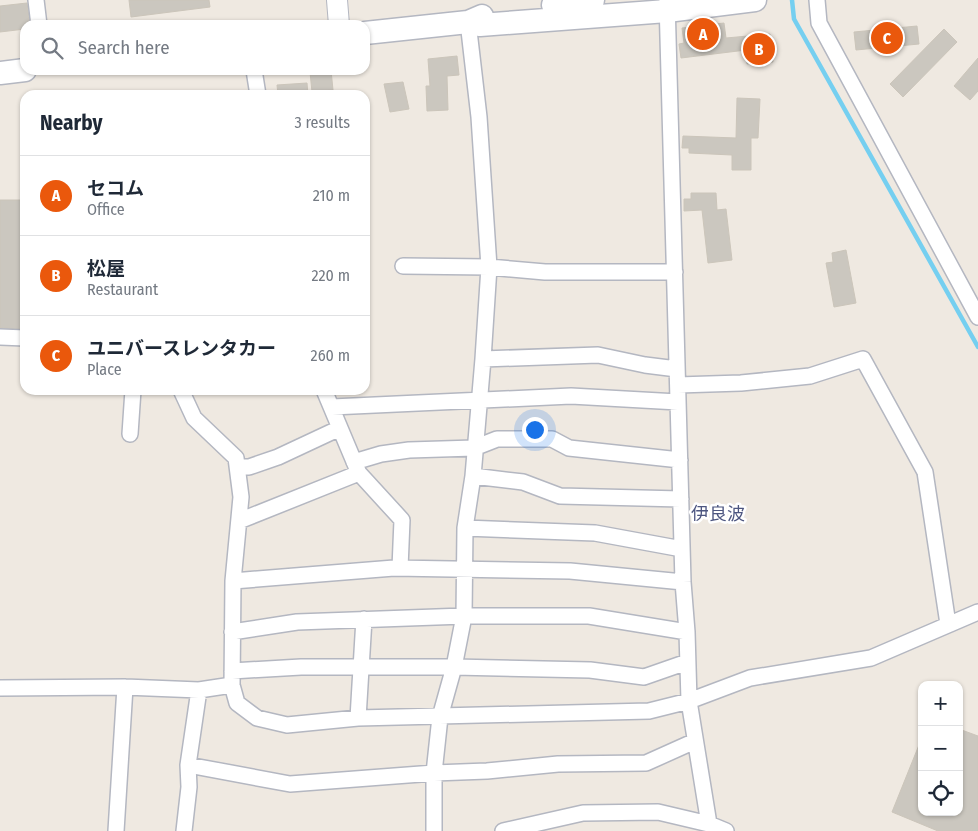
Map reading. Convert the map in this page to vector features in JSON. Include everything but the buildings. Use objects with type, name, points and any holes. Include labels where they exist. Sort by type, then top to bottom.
[{"type":"main road","points":[[468,22],[480,16],[593,0]]},
{"type":"main road","points":[[370,32],[468,22],[480,25],[667,5],[755,0]]},
{"type":"main road","points":[[0,73],[20,71]]},
{"type":"street","points":[[36,0],[38,20]]},
{"type":"street","points":[[336,0],[338,20]]},
{"type":"street","points":[[817,0],[819,23],[978,317]]},
{"type":"street","points":[[667,5],[683,582],[687,662],[689,701],[709,824]]},
{"type":"street","points":[[434,831],[434,773],[440,716],[454,667],[464,616],[465,528],[473,476],[489,268],[479,116],[468,22]]},
{"type":"street","points":[[255,75],[257,90]]},
{"type":"street","points":[[403,266],[489,268],[545,272],[675,272]]},
{"type":"street","points":[[0,337],[20,338]]},
{"type":"street","points":[[483,359],[598,355],[645,365],[677,369]]},
{"type":"street","points":[[678,385],[741,383],[810,376],[863,359],[925,472],[948,624]]},
{"type":"street","points":[[130,434],[133,395]]},
{"type":"street","points":[[183,395],[194,418],[236,458],[241,497],[233,581],[232,678],[237,703],[256,718],[287,725],[358,718],[649,710],[689,701],[750,678],[872,658],[978,612]]},
{"type":"street","points":[[326,395],[357,468],[402,520],[400,568]]},
{"type":"street","points":[[332,408],[571,396],[678,402]]},
{"type":"street","points":[[237,466],[249,467],[271,459],[340,428]]},
{"type":"street","points":[[239,521],[357,468],[381,454],[409,450],[474,448],[497,439],[552,439],[569,448],[680,460]]},
{"type":"street","points":[[473,476],[523,482],[560,496],[681,499]]},
{"type":"street","points":[[465,528],[594,533],[682,549]]},
{"type":"street","points":[[233,581],[400,568],[570,571],[683,582]]},
{"type":"street","points":[[232,632],[297,622],[464,616],[589,616],[687,632]]},
{"type":"street","points":[[358,718],[364,619]]},
{"type":"street","points":[[0,688],[125,687],[199,690],[232,678],[301,667],[454,667],[590,670],[644,677],[687,662]]},
{"type":"street","points":[[116,831],[125,687]]},
{"type":"street","points":[[184,831],[189,787],[188,765],[199,690]]},
{"type":"street","points":[[188,765],[290,784],[487,771],[558,764],[646,763],[695,741]]},
{"type":"street","points":[[503,831],[582,814],[658,812],[709,824],[726,831]]},
{"type":"waterway","points":[[792,0],[794,19],[978,347]]},
{"type":"place","name":"セコム","points":[[703,34]]},
{"type":"place","name":"ユニバースレンタカー","points":[[887,38]]},
{"type":"place","name":"松屋","points":[[759,49]]},
{"type":"district","name":"伊良波","points":[[718,514]]}]
